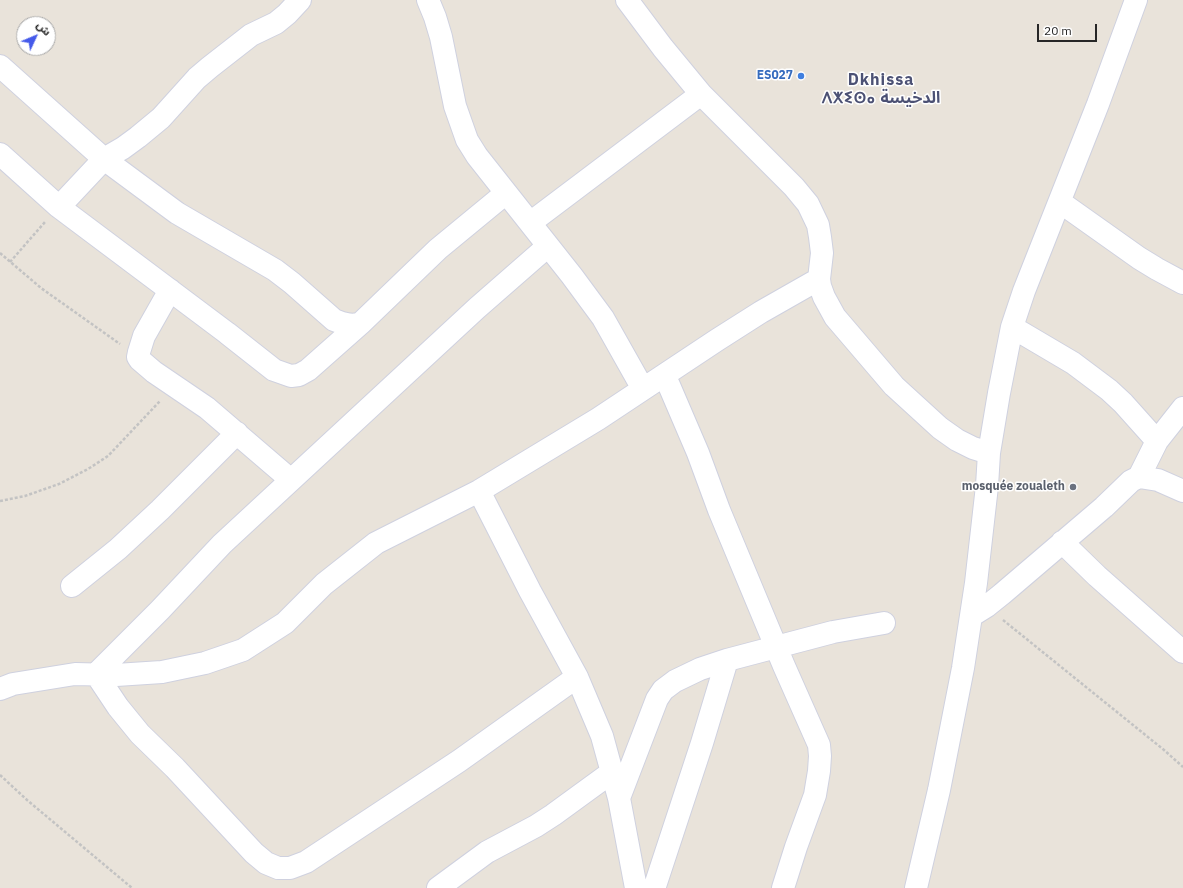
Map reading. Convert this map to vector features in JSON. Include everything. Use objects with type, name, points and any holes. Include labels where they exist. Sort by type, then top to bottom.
[{"type":"street","points":[[58,207],[82,180],[104,159],[123,148],[160,118],[197,78],[252,35],[276,23],[300,0]]},
{"type":"street","points":[[428,0],[433,10],[441,37],[455,106],[467,140],[477,156],[603,318],[644,389]]},
{"type":"street","points":[[627,0],[662,48],[701,94],[794,187],[808,204],[818,225],[820,237],[822,253],[819,279],[824,297],[835,317],[894,386],[940,428],[957,440],[973,448],[989,453]]},
{"type":"street","points":[[916,888],[939,790],[963,668],[979,611],[989,453],[1012,327],[1024,290],[1060,202],[1136,0]]},
{"type":"street","points":[[0,66],[104,159],[176,213],[275,270],[334,320],[342,324],[360,324]]},
{"type":"street","points":[[530,223],[701,94]]},
{"type":"street","points":[[0,154],[58,207],[170,290],[274,370],[291,376],[299,375],[308,370],[360,324],[438,249],[506,193]]},
{"type":"street","points":[[1060,202],[1139,258],[1183,283]]},
{"type":"street","points":[[96,674],[160,610],[222,544],[471,313],[548,246]]},
{"type":"street","points":[[0,689],[13,684],[55,676],[75,674],[116,675],[162,672],[205,663],[243,650],[285,623],[324,584],[376,543],[479,490],[598,419],[761,312],[819,279]]},
{"type":"street","points":[[170,290],[144,336],[138,357],[144,364],[207,408],[291,480]]},
{"type":"street","points":[[1012,327],[1074,363],[1109,390],[1123,403],[1157,441]]},
{"type":"street","points":[[664,376],[695,446],[719,510],[800,704],[819,745],[819,771],[815,795],[783,888]]},
{"type":"street","points":[[979,611],[1104,507],[1132,481],[1139,477],[1157,441],[1183,408]]},
{"type":"street","points":[[72,586],[118,549],[160,510],[237,433]]},
{"type":"street","points":[[1139,477],[1158,480],[1183,491]]},
{"type":"street","points":[[479,490],[530,591],[577,677],[602,736],[646,887]]},
{"type":"street","points":[[1062,542],[1097,576],[1183,652]]},
{"type":"street","points":[[619,798],[657,699],[663,690],[675,682],[700,669],[776,646],[833,632],[884,623]]},
{"type":"street","points":[[646,887],[702,743],[727,660]]},
{"type":"street","points":[[96,674],[118,707],[140,734],[175,768],[254,853],[266,863],[278,868],[290,868],[306,862],[458,761],[577,677]]},
{"type":"street","points":[[438,888],[487,852],[536,826],[553,815],[612,772]]},
{"type":"path","points":[[10,262],[58,207]]},
{"type":"path","points":[[0,253],[41,288],[138,357]]},
{"type":"path","points":[[0,501],[25,496],[59,484],[95,465],[108,456],[128,436],[173,385]]},
{"type":"path","points":[[979,611],[1017,632],[1099,697],[1183,767]]},
{"type":"path","points":[[0,774],[27,800],[132,888]]},
{"type":"place","name":"ES027","points":[[801,76]]},
{"type":"place","name":"mosquée zoualeth","points":[[1073,487]]},
{"type":"district","name":"Dkhissa ⴷⵅⵉⵙⴰ الدخيسة","points":[[881,89]]}]
